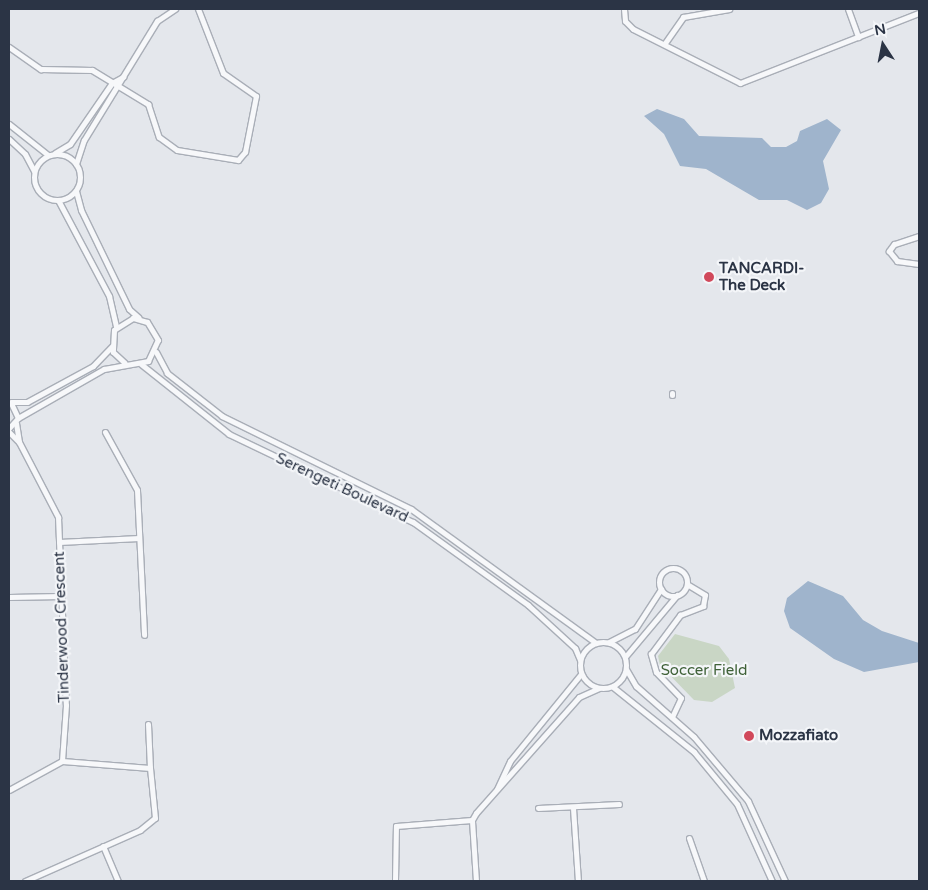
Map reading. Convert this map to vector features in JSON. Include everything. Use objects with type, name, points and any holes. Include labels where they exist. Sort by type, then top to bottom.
[{"type":"street","points":[[9,430],[17,420],[61,392],[125,363],[141,364],[156,352],[157,333],[128,309],[81,210],[76,190],[80,175],[76,164],[84,140],[119,87],[123,77],[157,21],[175,9]]},
{"type":"street","points":[[9,47],[41,69],[86,68],[148,104],[159,137],[177,150],[228,161],[242,157],[256,96],[223,73],[198,9]]},
{"type":"street","points":[[624,9],[628,25],[740,83],[919,13]]},
{"type":"street","points":[[664,44],[683,17],[729,9]]},
{"type":"street","points":[[848,9],[858,37]]},
{"type":"street","points":[[34,172],[48,155],[70,144],[112,83],[123,77]]},
{"type":"street","points":[[94,110],[102,114]]},
{"type":"street","points":[[9,124],[48,155]]},
{"type":"street","points":[[9,139],[25,154],[34,172],[40,194],[58,200],[109,296],[116,327],[112,346],[99,362],[27,402],[10,402]]},
{"type":"street","points":[[55,153],[76,164]]},
{"type":"street","points":[[58,200],[76,190]]},
{"type":"street","points":[[919,236],[894,244],[889,251],[897,261],[919,264]]},
{"type":"street","points":[[116,327],[125,320],[140,319]]},
{"type":"street","points":[[112,346],[125,363]]},
{"type":"street","name":"Serengeti Boulevard","points":[[156,352],[167,373],[228,420],[411,508],[596,643]]},
{"type":"street","name":"Serengeti Boulevard","points":[[141,364],[229,434],[413,522],[528,605],[575,648],[580,660]]},
{"type":"street","points":[[57,385],[61,392]]},
{"type":"street","name":"Tinderwood Crescent","points":[[10,402],[17,420],[19,442]]},
{"type":"street","name":"Tinderwood Crescent","points":[[9,430],[19,442],[56,508],[66,705],[62,761]]},
{"type":"street","points":[[105,432],[137,490],[144,635]]},
{"type":"street","points":[[59,542],[139,538]]},
{"type":"street","points":[[496,792],[516,754],[581,674],[580,660],[596,643],[609,642],[635,629],[661,589],[660,578],[669,569],[682,571],[687,584],[705,595],[703,606],[678,617],[651,654],[656,672],[681,698],[672,717]]},
{"type":"street","points":[[625,657],[687,584]]},
{"type":"street","points":[[661,589],[678,595]]},
{"type":"street","points":[[9,597],[61,596]]},
{"type":"street","points":[[609,642],[625,657],[626,669],[636,686],[672,717],[748,801],[784,881]]},
{"type":"street","points":[[476,881],[472,820],[579,697],[599,688],[613,686],[626,669]]},
{"type":"street","points":[[581,674],[599,688]]},
{"type":"street","points":[[613,686],[694,752],[737,804],[772,881]]},
{"type":"street","points":[[25,881],[103,846],[154,820],[148,724]]},
{"type":"street","points":[[532,735],[539,742]]},
{"type":"street","points":[[516,754],[524,761]]},
{"type":"street","points":[[9,790],[53,770],[62,761],[150,768]]},
{"type":"street","points":[[538,808],[573,808],[619,804]]},
{"type":"street","points":[[573,808],[578,881]]},
{"type":"street","points":[[396,881],[396,826],[472,820]]},
{"type":"street","points":[[689,838],[704,881]]},
{"type":"street","points":[[103,846],[118,881]]},
{"type":"green space","name":"Soccer Field","points":[[675,634],[719,646],[729,659],[735,688],[712,702],[694,700],[660,665],[658,656]]},
{"type":"water","points":[[657,109],[684,119],[699,136],[762,138],[771,147],[786,147],[797,141],[800,131],[827,119],[841,130],[823,161],[829,189],[821,203],[807,210],[787,200],[759,200],[706,169],[680,166],[664,134],[644,116]]},
{"type":"water","points":[[808,581],[843,596],[863,620],[882,631],[919,643],[919,662],[864,672],[834,659],[790,628],[784,611],[787,598]]},
{"type":"place","name":"TANCARDI- The Deck","points":[[709,277]]},
{"type":"place","name":"Mozzafiato","points":[[749,736]]}]
